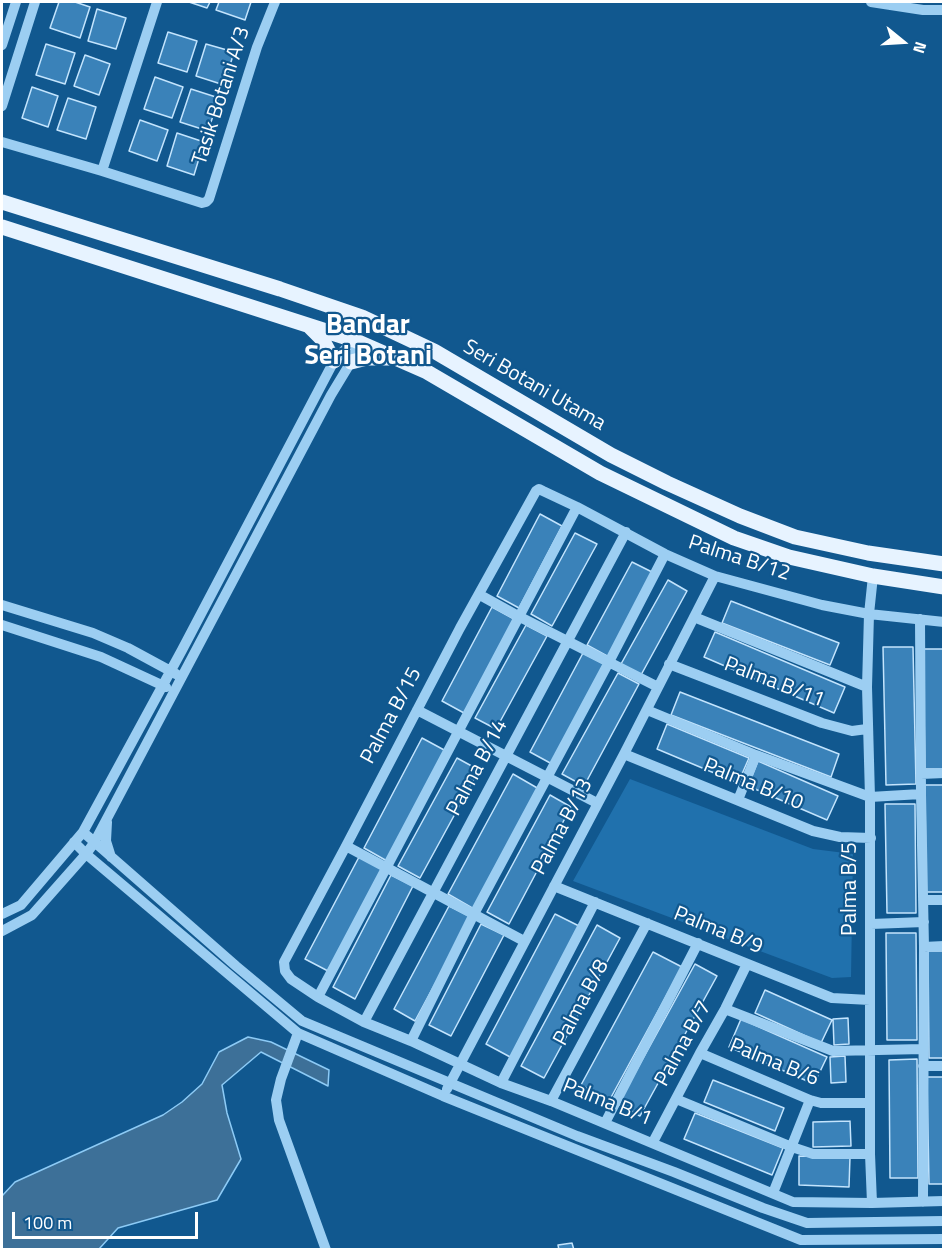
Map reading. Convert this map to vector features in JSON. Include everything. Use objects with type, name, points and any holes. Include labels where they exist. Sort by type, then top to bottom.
[{"type":"main road","name":"Seri Botani Utama","points":[[2,202],[362,317],[434,351],[610,455],[740,516],[795,537],[868,553],[944,564]]},
{"type":"main road","name":"Seri Botani Utama","points":[[2,227],[354,340],[427,372],[600,473],[734,538],[789,557],[873,576],[944,587]]},
{"type":"main road","points":[[341,309],[349,322],[354,340],[362,335],[373,334],[417,343]]},
{"type":"main road","points":[[309,326],[322,339],[334,361]]},
{"type":"main road","points":[[351,362],[367,358],[398,359]]},
{"type":"street","points":[[2,45],[16,2]]},
{"type":"street","points":[[2,106],[35,2]]},
{"type":"street","points":[[3,142],[102,171],[158,2]]},
{"type":"street","name":"Tasik Botani A/3","points":[[102,171],[202,203],[206,202],[209,199],[257,47],[274,2]]},
{"type":"street","points":[[871,2],[925,6],[944,10]]},
{"type":"street","points":[[2,914],[21,905],[83,832],[334,361],[354,340]]},
{"type":"street","points":[[2,931],[32,915],[94,843],[331,395],[351,362],[354,340]]},
{"type":"street","name":"Palma B/12","points":[[536,491],[543,490],[665,554],[715,576],[869,614],[944,622]]},
{"type":"street","name":"Palma B/15","points":[[284,962],[460,628],[536,491]]},
{"type":"street","points":[[318,997],[577,507]]},
{"type":"street","name":"Palma B/14","points":[[364,1022],[626,532]]},
{"type":"street","points":[[411,1041],[474,914],[665,554]]},
{"type":"street","name":"Palma B/13","points":[[443,1096],[624,754],[715,576]]},
{"type":"street","name":"Palma B/5","points":[[872,1203],[870,1154],[871,838],[867,687],[869,614],[873,576]]},
{"type":"street","points":[[480,595],[658,687]]},
{"type":"street","points":[[2,605],[93,633],[128,648],[182,677]]},
{"type":"street","points":[[694,617],[867,687]]},
{"type":"street","points":[[920,619],[924,922],[924,1202]]},
{"type":"street","points":[[2,625],[101,657],[174,691]]},
{"type":"street","name":"Palma B/11","points":[[669,664],[822,723],[852,730],[867,729]]},
{"type":"street","points":[[417,710],[597,803]]},
{"type":"street","points":[[646,710],[756,755],[870,797],[921,794]]},
{"type":"street","name":"Palma B/10","points":[[624,754],[813,831],[840,837],[871,838]]},
{"type":"street","points":[[738,800],[756,755]]},
{"type":"street","points":[[921,774],[944,773]]},
{"type":"street","points":[[107,819],[106,842],[111,858]]},
{"type":"street","points":[[83,832],[302,1021],[577,1136],[807,1223],[944,1221]]},
{"type":"street","points":[[74,842],[298,1033],[443,1096],[801,1240],[944,1239]]},
{"type":"street","points":[[346,846],[524,940]]},
{"type":"street","points":[[75,867],[105,870]]},
{"type":"street","name":"Palma B/9","points":[[554,886],[832,998],[870,1000]]},
{"type":"street","points":[[923,900],[944,900]]},
{"type":"street","points":[[501,1083],[595,902]]},
{"type":"street","points":[[871,924],[924,922]]},
{"type":"street","name":"Palma B/8","points":[[551,1101],[647,923]]},
{"type":"street","points":[[605,1123],[698,943]]},
{"type":"street","points":[[924,947],[944,946]]},
{"type":"street","name":"Palma B/1","points":[[284,962],[285,971],[291,979],[318,997],[364,1022],[501,1083],[652,1142],[793,1202],[944,1201]]},
{"type":"street","name":"Palma B/7","points":[[652,1142],[747,964]]},
{"type":"street","points":[[725,1009],[833,1051],[923,1049]]},
{"type":"street","points":[[298,1033],[281,1078],[276,1100],[279,1120],[326,1250]]},
{"type":"street","name":"Palma B/6","points":[[700,1053],[810,1100],[821,1103],[870,1103]]},
{"type":"street","points":[[923,1066],[944,1066]]},
{"type":"street","points":[[676,1099],[813,1154],[870,1154]]},
{"type":"street","points":[[773,1193],[810,1100]]},
{"type":"shaded area","points":[[630,779],[813,849],[853,854],[851,977],[832,978],[573,881]]},
{"type":"shaded area","points":[[248,1037],[271,1042],[329,1070],[328,1086],[261,1052],[222,1085],[227,1113],[241,1159],[217,1200],[118,1228],[99,1249],[2,1249],[2,1196],[15,1182],[163,1115],[202,1084],[219,1052]]},
{"type":"building","points":[[59,2],[75,2],[90,7],[80,38],[50,28]]},
{"type":"building","points":[[189,2],[210,2],[207,8]]},
{"type":"building","points":[[219,2],[251,2],[245,20],[216,10]]},
{"type":"building","points":[[97,9],[126,18],[116,49],[88,41]]},
{"type":"building","points":[[168,32],[197,41],[187,72],[158,63]]},
{"type":"building","points":[[46,44],[75,53],[65,84],[36,75]]},
{"type":"building","points":[[206,44],[234,52],[224,85],[196,76]]},
{"type":"building","points":[[85,55],[110,64],[99,95],[74,86]]},
{"type":"building","points":[[155,77],[183,87],[172,118],[144,109]]},
{"type":"building","points":[[32,87],[58,96],[48,127],[22,118]]},
{"type":"building","points":[[191,89],[219,98],[208,131],[180,122]]},
{"type":"building","points":[[68,98],[96,107],[86,139],[57,130]]},
{"type":"building","points":[[140,120],[168,130],[157,161],[129,151]]},
{"type":"building","points":[[177,133],[204,142],[194,175],[167,166]]},
{"type":"building","points":[[540,514],[562,526],[519,608],[497,596]]},
{"type":"building","points":[[575,533],[597,544],[552,626],[531,614]]},
{"type":"building","points":[[632,562],[654,573],[609,657],[587,645]]},
{"type":"building","points":[[668,580],[687,591],[641,675],[621,664]]},
{"type":"building","points":[[731,601],[839,643],[830,665],[722,623]]},
{"type":"building","points":[[492,607],[514,619],[464,713],[442,701]]},
{"type":"building","points":[[526,625],[547,636],[496,729],[475,718]]},
{"type":"building","points":[[715,632],[845,687],[834,713],[704,657]]},
{"type":"building","points":[[883,647],[913,647],[916,784],[886,785]]},
{"type":"building","points":[[923,649],[944,649],[944,769],[925,769]]},
{"type":"building","points":[[583,653],[606,665],[552,764],[530,752]]},
{"type":"building","points":[[618,673],[639,684],[584,786],[562,774]]},
{"type":"building","points":[[680,692],[839,754],[831,777],[671,715]]},
{"type":"building","points":[[667,724],[749,758],[738,783],[657,749]]},
{"type":"building","points":[[422,738],[446,751],[387,861],[364,848]]},
{"type":"building","points":[[457,758],[479,770],[420,878],[398,866]]},
{"type":"building","points":[[758,761],[838,796],[827,820],[748,786]]},
{"type":"building","points":[[513,774],[539,789],[474,909],[448,894]]},
{"type":"building","points":[[925,785],[944,785],[944,892],[926,892]]},
{"type":"building","points":[[550,795],[571,807],[509,924],[487,912]]},
{"type":"building","points":[[885,804],[915,804],[916,913],[887,913]]},
{"type":"building","points":[[359,857],[382,869],[328,971],[305,959]]},
{"type":"building","points":[[391,875],[413,886],[355,999],[333,987]]},
{"type":"building","points":[[449,906],[471,917],[415,1021],[394,1009]]},
{"type":"building","points":[[555,914],[581,927],[512,1058],[486,1044]]},
{"type":"building","points":[[481,924],[504,935],[451,1036],[429,1025]]},
{"type":"building","points":[[597,925],[620,938],[544,1078],[521,1066]]},
{"type":"building","points":[[886,933],[916,933],[917,1040],[887,1040]]},
{"type":"building","points":[[928,951],[944,951],[944,1058],[929,1058]]},
{"type":"building","points":[[653,952],[682,967],[609,1101],[581,1085]]},
{"type":"building","points":[[695,964],[717,976],[640,1116],[618,1104]]},
{"type":"building","points":[[765,990],[832,1020],[821,1043],[755,1013]]},
{"type":"building","points":[[848,1018],[849,1044],[834,1045],[833,1019]]},
{"type":"building","points":[[741,1019],[827,1057],[814,1084],[729,1047]]},
{"type":"building","points":[[845,1056],[846,1082],[831,1083],[830,1057]]},
{"type":"building","points":[[917,1059],[918,1178],[890,1178],[889,1060]]},
{"type":"building","points":[[927,1077],[944,1077],[944,1184],[929,1184]]},
{"type":"building","points":[[713,1080],[784,1108],[775,1131],[704,1102]]},
{"type":"building","points":[[695,1113],[783,1148],[772,1175],[684,1139]]},
{"type":"building","points":[[850,1121],[851,1146],[813,1147],[813,1122]]},
{"type":"building","points":[[799,1156],[850,1157],[849,1187],[799,1185]]},
{"type":"building","points":[[572,1243],[574,1250],[559,1250],[558,1245]]},
{"type":"district","name":"Bandar Seri Botani","points":[[368,342]]}]
